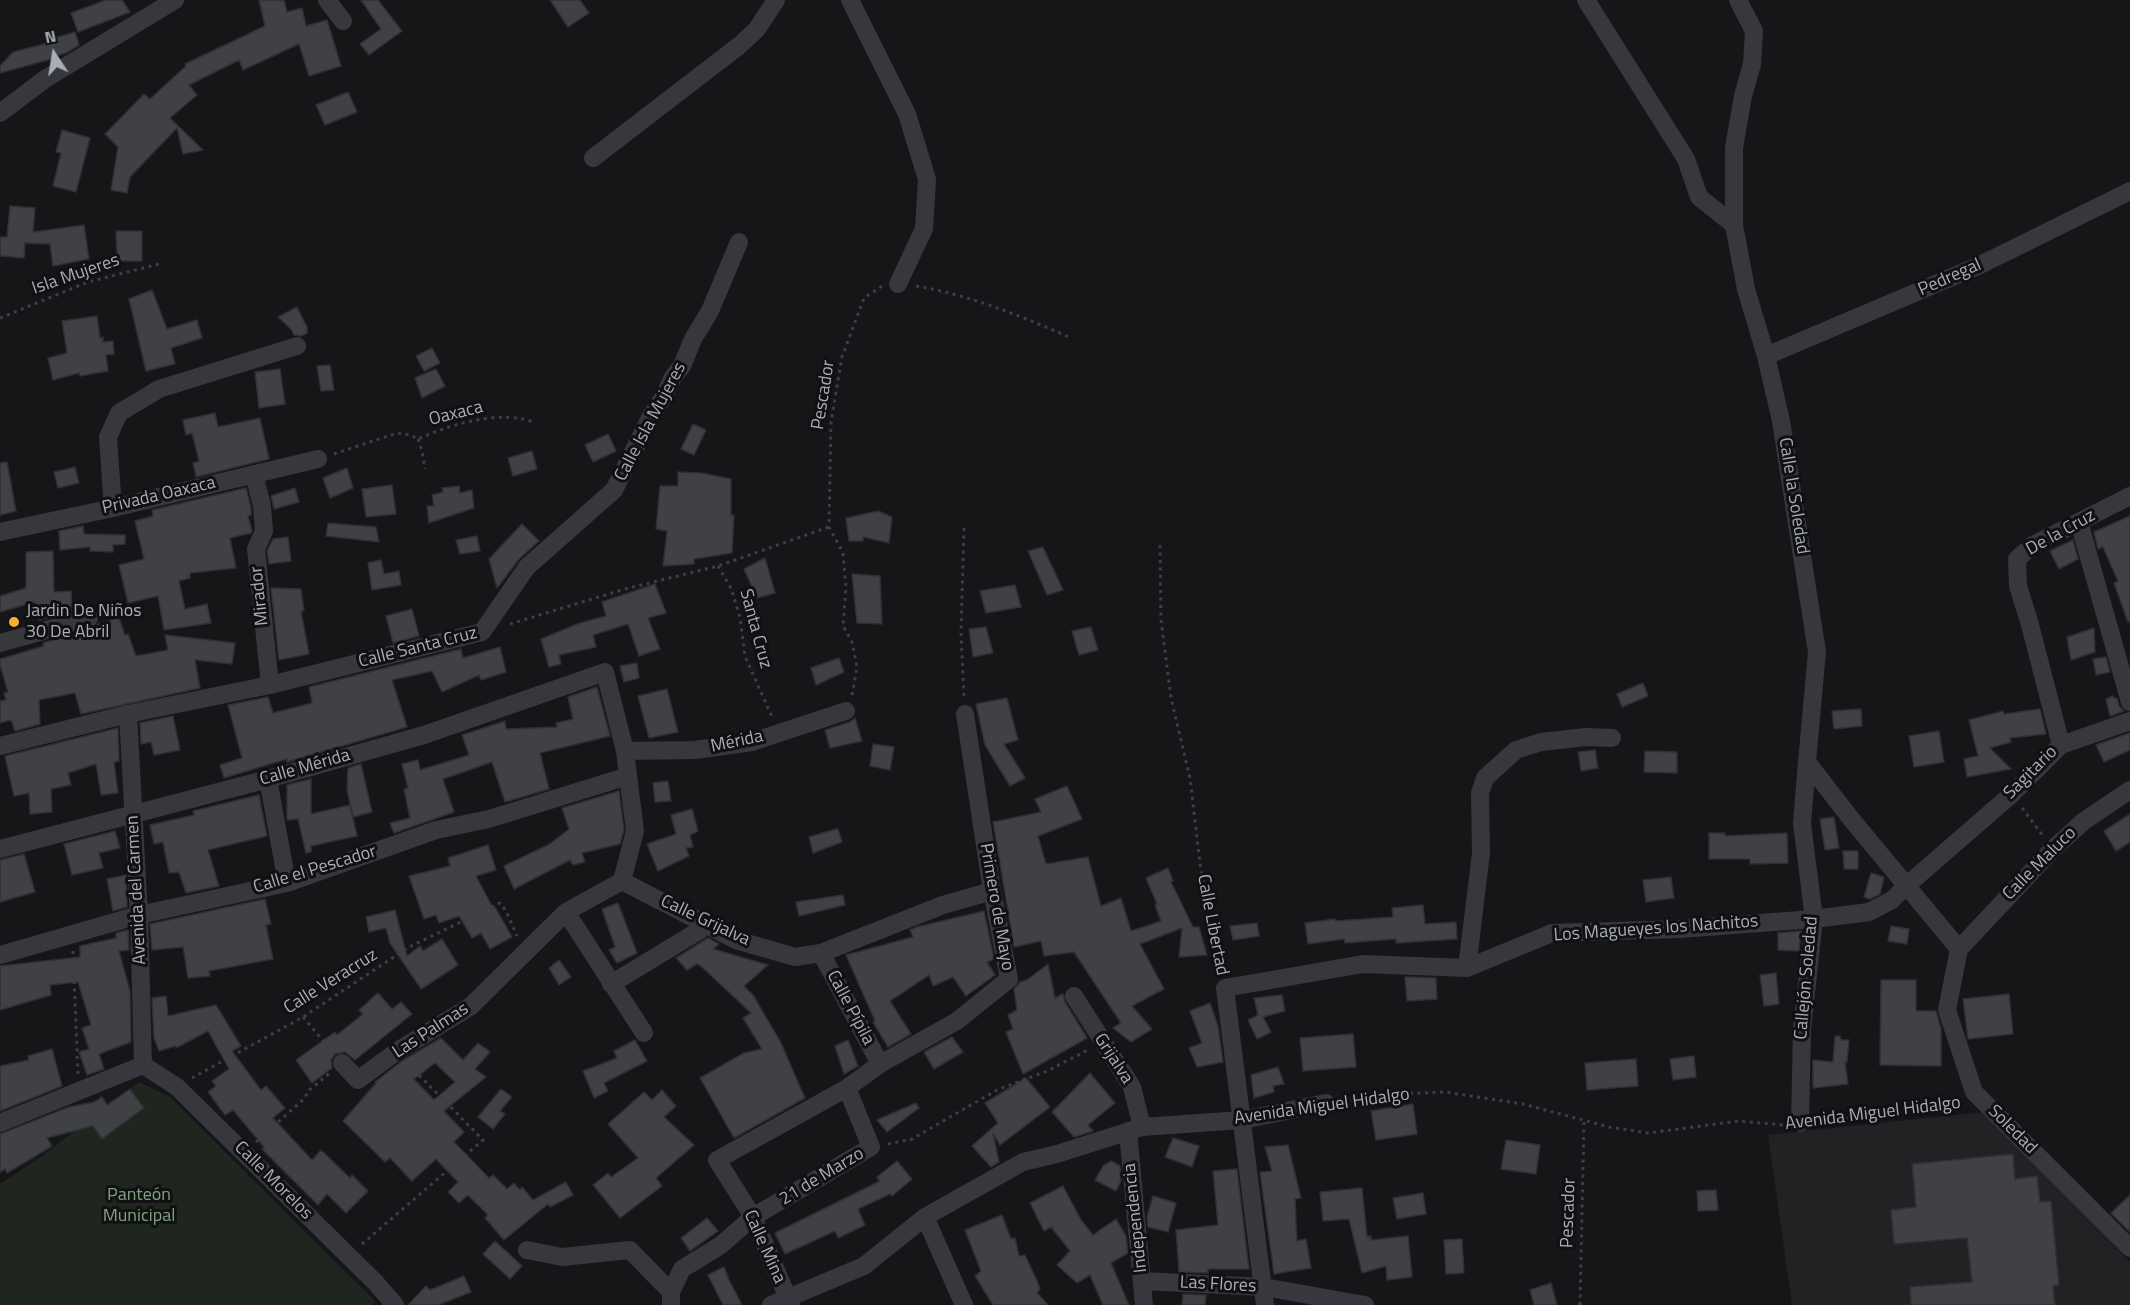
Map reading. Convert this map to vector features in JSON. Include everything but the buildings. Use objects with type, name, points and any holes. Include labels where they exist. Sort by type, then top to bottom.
[{"type":"street","points":[[0,113],[45,79],[175,0]]},
{"type":"street","points":[[327,0],[343,21]]},
{"type":"street","points":[[593,159],[740,45],[757,29],[776,0]]},
{"type":"street","points":[[850,0],[907,114],[927,179],[924,229],[898,284]]},
{"type":"street","points":[[1586,0],[1686,159],[1699,197],[1734,225]]},
{"type":"street","name":"Calle la Soledad","points":[[1738,0],[1754,32],[1752,64],[1743,96],[1734,148],[1734,225],[1746,289],[1766,356],[1781,421],[1817,652],[1807,762]]},
{"type":"street","name":"Pedregal","points":[[1766,356],[1978,266],[2130,191]]},
{"type":"street","name":"Calle Isla Mujeres","points":[[482,632],[527,567],[614,490],[651,416],[673,377],[682,366],[693,339],[710,311],[739,242]]},
{"type":"street","points":[[113,508],[108,436],[119,413],[159,389],[297,346]]},
{"type":"street","name":"Privada Oaxaca","points":[[0,532],[113,508],[318,459]]},
{"type":"street","name":"Mirador","points":[[254,474],[264,531],[256,549],[270,685]]},
{"type":"street","name":"De la Cruz","points":[[2029,621],[2018,586],[2017,559],[2033,545],[2130,496]]},
{"type":"street","points":[[2079,522],[2130,702]]},
{"type":"street","points":[[0,643],[90,618]]},
{"type":"street","name":"Sagitario","points":[[1906,886],[2012,794],[2061,745],[2029,621]]},
{"type":"street","name":"Calle Santa Cruz","points":[[0,746],[128,714],[270,685],[482,632]]},
{"type":"street","name":"Calle Mérida","points":[[0,849],[268,779],[424,735],[605,672],[625,751]]},
{"type":"street","name":"Mérida","points":[[625,751],[695,750],[752,742],[846,711]]},
{"type":"street","name":"Avenida del Carmen","points":[[128,714],[139,915],[142,1065]]},
{"type":"street","name":"Primero de Mayo","points":[[717,1160],[847,1088],[880,1064],[957,1021],[1009,978],[992,891],[965,714]]},
{"type":"street","points":[[2061,745],[2130,721]]},
{"type":"street","points":[[1467,968],[1481,853],[1480,794],[1485,778],[1516,750],[1541,742],[1563,738],[1612,738]]},
{"type":"street","points":[[622,881],[635,831],[625,751]]},
{"type":"street","points":[[1807,762],[1959,949]]},
{"type":"street","name":"Callejón Soledad","points":[[1800,1123],[1802,1029],[1814,919],[1802,823],[1807,762]]},
{"type":"street","name":"Calle el Pescador","points":[[0,955],[139,915],[287,883],[436,830],[489,819],[628,776]]},
{"type":"street","points":[[268,779],[287,883]]},
{"type":"street","name":"Calle Maluco","points":[[1959,949],[2053,849],[2084,821],[2130,790]]},
{"type":"street","name":"Calle Grijalva","points":[[622,881],[736,940],[795,957],[821,953],[943,905],[992,891]]},
{"type":"street","name":"Las Palmas","points":[[342,1063],[358,1080],[396,1052],[471,1006],[566,912],[622,881]]},
{"type":"street","name":"Los Magueyes los Nachitos","points":[[1225,988],[1364,964],[1467,968],[1552,933],[1679,929],[1814,919],[1869,912],[1892,900],[1906,886]]},
{"type":"street","points":[[566,912],[644,1033]]},
{"type":"street","points":[[611,984],[700,930],[704,923]]},
{"type":"street","name":"Soledad","points":[[1959,949],[1947,1010],[1974,1092],[2130,1248]]},
{"type":"street","name":"Calle Pípila","points":[[821,953],[880,1064]]},
{"type":"street","name":"Calle Libertad","points":[[1225,988],[1265,1296]]},
{"type":"street","name":"Grijalva","points":[[1074,996],[1132,1087],[1135,1129]]},
{"type":"street","points":[[0,1123],[142,1065]]},
{"type":"street","name":"Calle Morelos","points":[[142,1065],[177,1087],[396,1305]]},
{"type":"street","points":[[847,1088],[871,1147]]},
{"type":"street","name":"Avenida Miguel Hidalgo","points":[[783,1302],[864,1266],[925,1217],[1023,1161],[1057,1154],[1135,1129],[1242,1120],[1326,1103]]},
{"type":"street","name":"Independencia","points":[[1135,1129],[1144,1305]]},
{"type":"street","name":"21 de Marzo","points":[[671,1298],[682,1269],[721,1245],[753,1217],[871,1147]]},
{"type":"street","name":"Calle Mina","points":[[717,1160],[753,1217],[783,1302]]},
{"type":"street","points":[[925,1217],[964,1305]]},
{"type":"street","points":[[527,1250],[562,1257],[630,1250],[671,1298]]},
{"type":"street","name":"Las Flores","points":[[1142,1281],[1365,1305]]},
{"type":"path","name":"Isla Mujeres","points":[[0,318],[87,282],[163,263]]},
{"type":"path","name":"Pescador","points":[[846,711],[854,689],[857,667],[852,642],[843,626],[846,586],[843,553],[829,526],[831,422],[842,357],[864,298],[880,286],[898,284],[918,286],[1018,315],[1071,338]]},
{"type":"path","name":"Oaxaca","points":[[318,459],[397,433],[418,439],[437,430],[501,417],[521,417],[533,422]]},
{"type":"path","points":[[418,439],[424,469]]},
{"type":"path","name":"Calle Santa Cruz","points":[[482,632],[633,587],[718,566],[829,526]]},
{"type":"path","points":[[964,528],[961,632],[965,714]]},
{"type":"path","name":"Calle Libertad","points":[[1160,545],[1161,620],[1171,698],[1190,778],[1200,864],[1225,988]]},
{"type":"path","name":"Santa Cruz","points":[[718,566],[731,588],[740,618],[745,656],[779,732]]},
{"type":"path","points":[[2012,794],[2053,849]]},
{"type":"path","name":"Calle Veracruz","points":[[177,1087],[303,1017],[409,947],[500,903],[512,923],[524,952]]},
{"type":"path","points":[[72,934],[78,1092]]},
{"type":"path","points":[[244,1153],[305,1098],[308,1091],[342,1063],[303,1017]]},
{"type":"path","name":"21 de Marzo","points":[[871,1147],[912,1139],[997,1090],[1078,1057],[1103,1041]]},
{"type":"path","points":[[349,1256],[483,1140],[396,1052]]},
{"type":"path","name":"Avenida Miguel Hidalgo","points":[[1326,1103],[1397,1094],[1445,1092],[1523,1104],[1584,1121],[1648,1133],[1739,1121],[1777,1126],[1983,1101]]},
{"type":"path","name":"Pescador","points":[[1580,1305],[1584,1121]]},
{"type":"shaded area","points":[[1984,1112],[2130,1262],[2130,1305],[1792,1305],[1768,1135]]},
{"type":"green space","name":"Panteón Municipal","points":[[139,1082],[170,1097],[376,1302],[372,1305],[0,1305],[0,1184],[38,1159]]},
{"type":"place","name":"Jardin De Niños 30 De Abril","points":[[14,622]]}]
